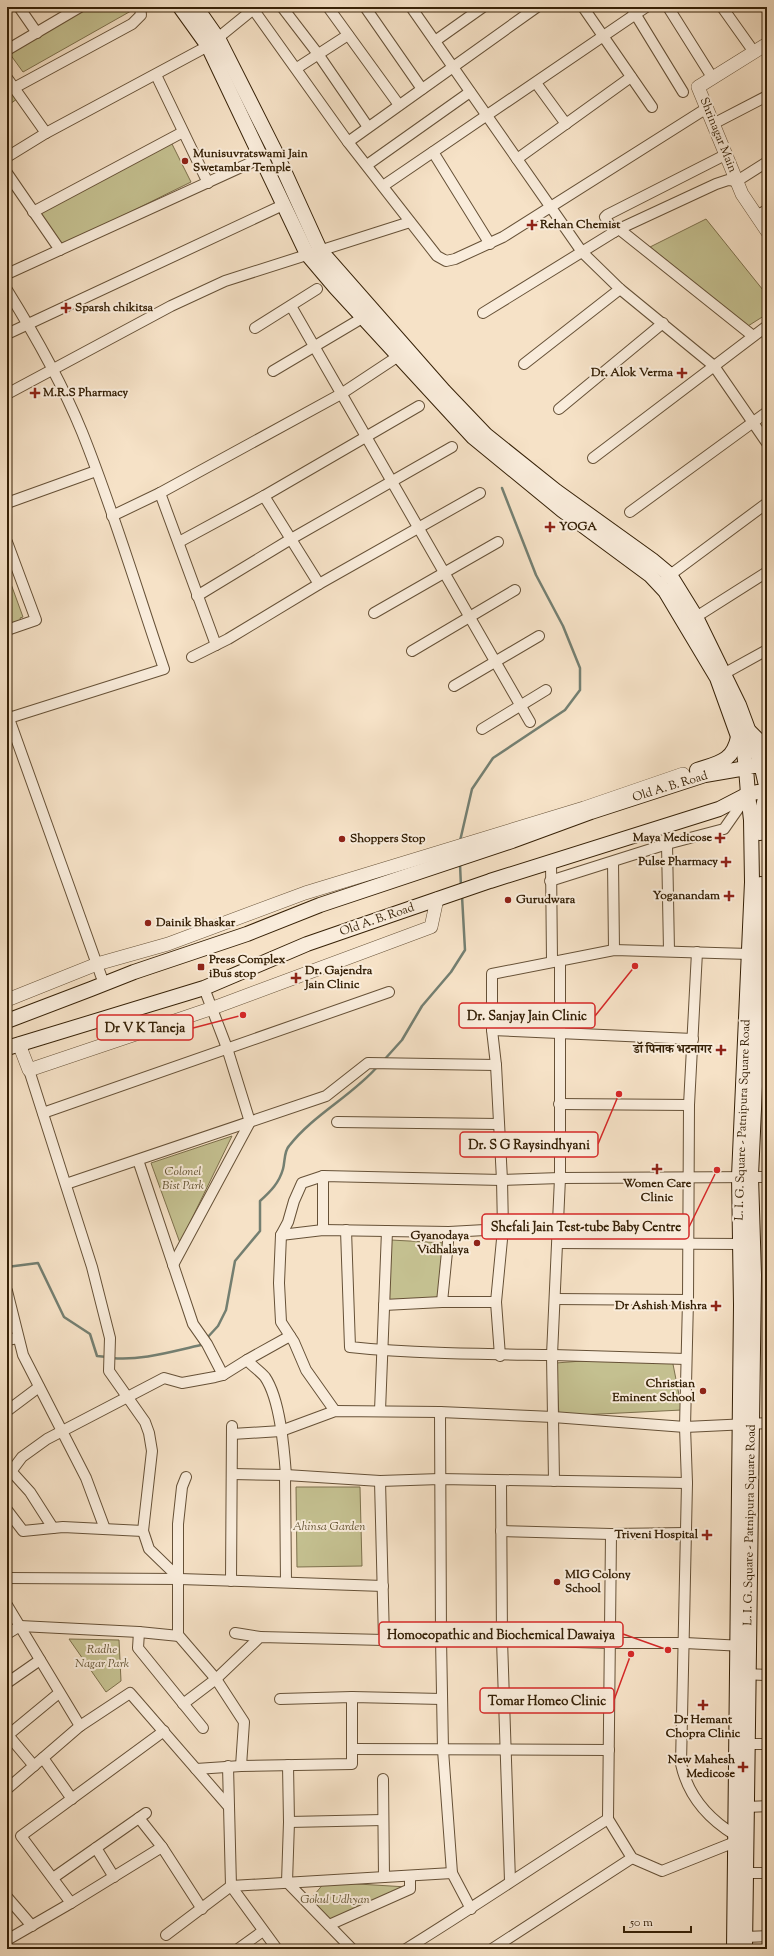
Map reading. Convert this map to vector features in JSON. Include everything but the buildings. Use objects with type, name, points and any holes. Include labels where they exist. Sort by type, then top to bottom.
[{"type":"main road","points":[[180,7],[213,42],[275,151],[313,252]]},
{"type":"main road","points":[[196,7],[213,42],[261,158],[283,205],[313,252],[368,315],[476,433],[562,510],[650,575],[665,591],[739,705],[743,734],[764,763],[767,790]]},
{"type":"main road","points":[[261,158],[275,151]]},
{"type":"main road","points":[[476,433],[652,560],[670,575],[696,617],[720,676]]},
{"type":"main road","points":[[743,734],[767,745]]},
{"type":"main road","points":[[684,778],[728,758],[743,734]]},
{"type":"main road","name":"L. I. G. Square - Patnipura Square Road","points":[[743,734],[751,820],[752,882],[749,937],[759,953]]},
{"type":"main road","name":"Old A. B. Road","points":[[7,1021],[134,972],[247,934],[428,862],[591,812],[684,778],[746,768],[764,763]]},
{"type":"main road","name":"L. I. G. Square - Patnipura Square Road","points":[[734,1949],[735,1838],[743,1674],[745,1423],[740,1244],[764,882],[764,823],[761,815],[767,790]]},
{"type":"main road","name":"Old A. B. Road","points":[[13,1046],[204,988],[307,944],[490,881],[719,809],[748,794],[767,790]]},
{"type":"main road","name":"L. I. G. Square - Patnipura Square Road","points":[[745,1176],[754,1275],[745,1423]]},
{"type":"main road","name":"L. I. G. Square - Patnipura Square Road","points":[[743,1674],[748,1744],[745,1943]]},
{"type":"street","points":[[19,7],[37,33]]},
{"type":"street","points":[[7,50],[80,7]]},
{"type":"street","points":[[14,88],[132,24],[140,15],[140,7]]},
{"type":"street","points":[[282,7],[318,54],[368,127]]},
{"type":"street","points":[[328,7],[399,105]]},
{"type":"street","points":[[365,7],[422,89]]},
{"type":"street","points":[[411,7],[582,252],[620,289],[714,366],[767,442]]},
{"type":"street","points":[[435,41],[483,7]]},
{"type":"street","points":[[348,142],[537,7]]},
{"type":"street","points":[[583,7],[652,107]]},
{"type":"street","points":[[382,186],[604,38],[634,11],[646,7]]},
{"type":"street","points":[[668,7],[712,77]]},
{"type":"street","points":[[722,7],[754,52]]},
{"type":"street","points":[[7,157],[46,133],[156,75],[213,42],[255,8],[348,142],[437,256],[446,261],[455,259],[490,244],[551,208],[707,108]]},
{"type":"street","points":[[634,11],[683,92]]},
{"type":"street","points":[[296,68],[348,35]]},
{"type":"street","name":"Shrinagar Main","points":[[767,44],[698,87],[742,194],[762,213],[767,231]]},
{"type":"street","points":[[156,75],[208,183]]},
{"type":"street","points":[[517,159],[631,77]]},
{"type":"street","points":[[7,78],[46,133]]},
{"type":"street","points":[[536,83],[566,124]]},
{"type":"street","points":[[367,165],[470,92]]},
{"type":"street","points":[[713,124],[767,96]]},
{"type":"street","points":[[33,212],[183,132]]},
{"type":"street","points":[[433,152],[490,244]]},
{"type":"street","points":[[725,155],[605,217],[606,221],[617,231],[753,336]]},
{"type":"street","points":[[7,274],[261,158]]},
{"type":"street","points":[[483,313],[617,231],[716,184],[728,180],[737,180],[767,162]]},
{"type":"street","points":[[7,173],[60,250]]},
{"type":"street","points":[[7,334],[283,205]]},
{"type":"street","points":[[7,394],[171,306],[225,280],[410,222]]},
{"type":"street","points":[[255,328],[317,289]]},
{"type":"street","points":[[524,364],[620,289]]},
{"type":"street","points":[[7,290],[28,324],[82,431],[164,669],[8,716],[104,984]]},
{"type":"street","points":[[291,306],[391,481],[445,571],[519,705],[530,722]]},
{"type":"street","points":[[273,371],[368,315]]},
{"type":"street","points":[[559,409],[663,323]]},
{"type":"street","points":[[593,458],[767,326]]},
{"type":"street","points":[[112,516],[160,493],[341,394],[404,353]]},
{"type":"street","points":[[179,542],[264,496],[419,406]]},
{"type":"street","points":[[630,512],[767,412]]},
{"type":"street","points":[[197,596],[291,539],[452,446]]},
{"type":"street","points":[[7,503],[96,470]]},
{"type":"street","points":[[160,493],[216,645]]},
{"type":"street","points":[[192,657],[228,640],[319,584],[480,493]]},
{"type":"street","points":[[264,496],[319,584]]},
{"type":"street","points":[[658,583],[767,503]]},
{"type":"street","points":[[7,542],[36,620],[7,630]]},
{"type":"street","points":[[374,613],[498,542]]},
{"type":"street","points":[[696,617],[767,572]]},
{"type":"street","points":[[412,651],[515,590]]},
{"type":"street","points":[[454,686],[539,636]]},
{"type":"street","points":[[720,676],[767,650]]},
{"type":"street","points":[[482,729],[519,705],[546,690]]},
{"type":"street","points":[[550,881],[667,844],[724,829],[748,794]]},
{"type":"street","points":[[667,844],[669,951]]},
{"type":"street","points":[[7,1000],[97,964],[168,944],[305,893],[428,862]]},
{"type":"street","points":[[550,862],[559,1032],[560,1104],[558,1243],[552,1355],[554,1481]]},
{"type":"street","points":[[613,862],[614,950]]},
{"type":"street","points":[[29,1070],[213,1008],[431,926],[437,899]]},
{"type":"street","points":[[500,1356],[496,1302],[503,1228],[502,1180],[496,1065],[492,1030],[492,974],[614,950],[759,953]]},
{"type":"street","points":[[611,1534],[608,1819],[632,1858],[662,1871],[735,1838],[717,1824],[697,1801],[684,1777],[681,1764],[685,1643],[687,1483],[685,1427],[688,1300],[689,1105],[696,952]]},
{"type":"street","points":[[173,1265],[250,1122],[227,1048],[213,1008],[204,988]]},
{"type":"street","points":[[43,1113],[389,992]]},
{"type":"street","points":[[492,1030],[559,1032],[693,1040]]},
{"type":"street","points":[[13,1046],[29,1070],[92,1268],[110,1338],[109,1371],[145,1422],[152,1451],[143,1530],[149,1549],[180,1579]]},
{"type":"street","points":[[66,1184],[326,1096],[368,1063],[496,1065]]},
{"type":"street","points":[[560,1104],[689,1105]]},
{"type":"street","points":[[337,1122],[499,1124]]},
{"type":"street","points":[[138,1160],[193,1324],[210,1349],[223,1375]]},
{"type":"street","points":[[336,1412],[306,1370],[290,1336],[281,1322],[279,1283],[281,1235],[288,1222],[294,1200],[302,1183],[322,1176],[502,1180],[767,1176]]},
{"type":"street","points":[[322,1176],[323,1230]]},
{"type":"street","points":[[281,1235],[323,1230],[449,1232],[503,1228]]},
{"type":"street","points":[[346,1230],[350,1347],[384,1351],[500,1356],[552,1355],[686,1359]]},
{"type":"street","points":[[380,1411],[384,1351],[387,1231]]},
{"type":"street","points":[[442,1302],[449,1232]]},
{"type":"street","points":[[558,1243],[740,1244]]},
{"type":"street","points":[[7,1291],[23,1355],[63,1430],[86,1478],[105,1529]]},
{"type":"street","points":[[554,1299],[688,1300]]},
{"type":"street","points":[[384,1306],[442,1302],[496,1302]]},
{"type":"street","points":[[53,1528],[30,1492],[9,1474],[22,1457],[47,1439],[63,1430],[126,1396],[164,1378],[182,1383],[223,1375],[290,1336]]},
{"type":"street","points":[[7,1340],[18,1338]]},
{"type":"street","points":[[247,1360],[265,1377],[270,1387],[281,1431],[285,1475],[286,1582]]},
{"type":"street","points":[[7,1411],[39,1387]]},
{"type":"street","points":[[231,1581],[232,1430],[281,1431],[336,1412],[380,1411],[554,1417],[685,1427],[767,1423]]},
{"type":"street","points":[[440,1412],[443,1750],[452,1874],[471,1909]]},
{"type":"street","points":[[232,1474],[285,1475],[380,1481],[440,1479],[687,1483]]},
{"type":"street","points":[[178,1636],[180,1579],[178,1524],[182,1488],[186,1477]]},
{"type":"street","points":[[501,1480],[502,1640],[510,1881]]},
{"type":"street","points":[[380,1481],[384,1640]]},
{"type":"street","points":[[7,1510],[23,1531],[53,1528],[143,1530]]},
{"type":"street","points":[[501,1531],[611,1534],[686,1533]]},
{"type":"street","points":[[7,1578],[180,1579],[383,1586]]},
{"type":"street","points":[[7,1605],[80,1726]]},
{"type":"street","points":[[7,1634],[20,1626],[139,1632],[178,1636],[216,1678],[244,1722],[241,1766]]},
{"type":"street","points":[[139,1632],[138,1648],[203,1728]]},
{"type":"street","points":[[235,1633],[260,1636],[384,1640],[441,1638],[610,1643],[685,1643],[743,1646]]},
{"type":"street","points":[[183,1704],[216,1678],[260,1636]]},
{"type":"street","points":[[7,1683],[40,1660]]},
{"type":"street","points":[[743,1674],[767,1675]]},
{"type":"street","points":[[34,1766],[7,1735],[59,1693]]},
{"type":"street","points":[[7,1789],[80,1726],[130,1693],[229,1807]]},
{"type":"street","points":[[196,1769],[228,1766],[288,1764],[352,1764],[352,1698]]},
{"type":"street","points":[[280,1699],[442,1699]]},
{"type":"street","points":[[71,1903],[21,1836],[164,1731]]},
{"type":"street","points":[[748,1744],[767,1744]]},
{"type":"street","points":[[352,1749],[609,1750]]},
{"type":"street","points":[[43,1758],[72,1799]]},
{"type":"street","points":[[288,1764],[289,1822],[287,1882],[352,1949]]},
{"type":"street","points":[[228,1766],[231,1886],[277,1949]]},
{"type":"street","points":[[383,1779],[384,1877]]},
{"type":"street","points":[[747,1806],[767,1806]]},
{"type":"street","points":[[53,1878],[143,1816],[202,1909]]},
{"type":"street","points":[[406,1949],[471,1909],[510,1881],[608,1819]]},
{"type":"street","points":[[289,1822],[383,1820]]},
{"type":"street","points":[[7,1940],[71,1903],[162,1847]]},
{"type":"street","points":[[96,1848],[114,1877]]},
{"type":"street","points":[[492,1949],[632,1858]]},
{"type":"street","points":[[746,1873],[767,1873]]},
{"type":"street","points":[[166,1935],[231,1886],[452,1874]]},
{"type":"street","points":[[329,1925],[410,1889],[410,1877]]},
{"type":"street","points":[[7,1897],[32,1926]]},
{"type":"street","points":[[238,1949],[264,1931]]},
{"type":"street","points":[[745,1943],[767,1936]]},
{"type":"green space","points":[[78,7],[138,7],[23,72],[7,50]]},
{"type":"green space","points":[[7,84],[17,99],[7,106]]},
{"type":"green space","points":[[171,142],[191,182],[59,247],[38,211]]},
{"type":"green space","points":[[706,219],[767,295],[767,314],[748,326],[650,247]]},
{"type":"green space","points":[[7,573],[23,617],[20,618],[21,621],[7,626]]},
{"type":"green space","name":"Colonel Bist Park","points":[[232,1136],[180,1243],[151,1163]]},
{"type":"green space","points":[[391,1240],[446,1243],[443,1304],[388,1301]]},
{"type":"green space","points":[[671,1354],[682,1410],[559,1416],[556,1363]]},
{"type":"green space","name":"Ahinsa Garden","points":[[296,1487],[360,1487],[362,1566],[297,1567]]},
{"type":"green space","name":"Radhe Nagar Park","points":[[69,1639],[119,1640],[121,1681],[106,1692]]},
{"type":"green space","name":"Gokul Udhyan","points":[[325,1882],[407,1887],[331,1921],[309,1901]]},
{"type":"waterway","points":[[460,841],[472,789],[493,758],[565,710],[580,690],[580,668],[563,626],[536,575],[502,488]]},
{"type":"waterway","points":[[460,864],[461,887]]},
{"type":"waterway","points":[[384,1060],[402,1040],[422,1006],[451,972],[465,950],[462,896]]},
{"type":"waterway","points":[[206,1339],[218,1326],[226,1310],[235,1261],[260,1231],[260,1201],[277,1183],[283,1169],[287,1148],[310,1124],[357,1087],[378,1066]]},
{"type":"waterway","points":[[7,1267],[38,1263],[64,1317],[90,1334],[97,1356],[107,1357]]},
{"type":"waterway","points":[[112,1358],[123,1359],[146,1357],[201,1345],[203,1342]]},
{"type":"place","name":"Munisuvratswami Jain Swetambar Temple","points":[[185,161]]},
{"type":"place","name":"Rehan Chemist","points":[[532,225]]},
{"type":"place","name":"Sparsh chikitsa","points":[[66,308]]},
{"type":"place","name":"Dr. Alok Verma","points":[[682,373]]},
{"type":"place","name":"M.R.S Pharmacy","points":[[35,393]]},
{"type":"place","name":"YOGA","points":[[550,527]]},
{"type":"place","name":"Maya Medicose","points":[[720,838]]},
{"type":"place","name":"Shoppers Stop","points":[[342,839]]},
{"type":"place","name":"Pulse Pharmacy","points":[[726,862]]},
{"type":"place","name":"Yoganandam","points":[[729,896]]},
{"type":"place","name":"Gurudwara","points":[[508,900]]},
{"type":"place","name":"Dainik Bhaskar","points":[[148,923]]},
{"type":"place","name":"Dr. Sanjay Jain Clinic","points":[[635,966]]},
{"type":"place","name":"Press Complex iBus stop","points":[[201,967]]},
{"type":"place","name":"Dr. Gajendra Jain Clinic","points":[[296,978]]},
{"type":"place","name":"Dr V K Taneja","points":[[243,1015]]},
{"type":"place","name":"डॉ पिनाक भटनागर","points":[[721,1050]]},
{"type":"place","name":"Dr. S G Raysindhyani","points":[[619,1094]]},
{"type":"place","name":"Women Care Clinic","points":[[657,1169]]},
{"type":"place","name":"Shefali Jain Test-tube Baby Centre","points":[[717,1170]]},
{"type":"place","name":"Gyanodaya Vidhalaya","points":[[477,1243]]},
{"type":"place","name":"Dr Ashish Mishra","points":[[716,1306]]},
{"type":"place","name":"Christian Eminent School","points":[[703,1391]]},
{"type":"place","name":"Triveni Hospital","points":[[707,1535]]},
{"type":"place","name":"MIG Colony School","points":[[557,1582]]},
{"type":"place","name":"Homoeopathic and Biochemical Dawaiya","points":[[668,1650]]},
{"type":"place","name":"Tomar Homeo Clinic","points":[[631,1654]]},
{"type":"place","name":"Dr Hemant Chopra Clinic","points":[[703,1705]]},
{"type":"place","name":"New Mahesh Medicose","points":[[743,1767]]}]
